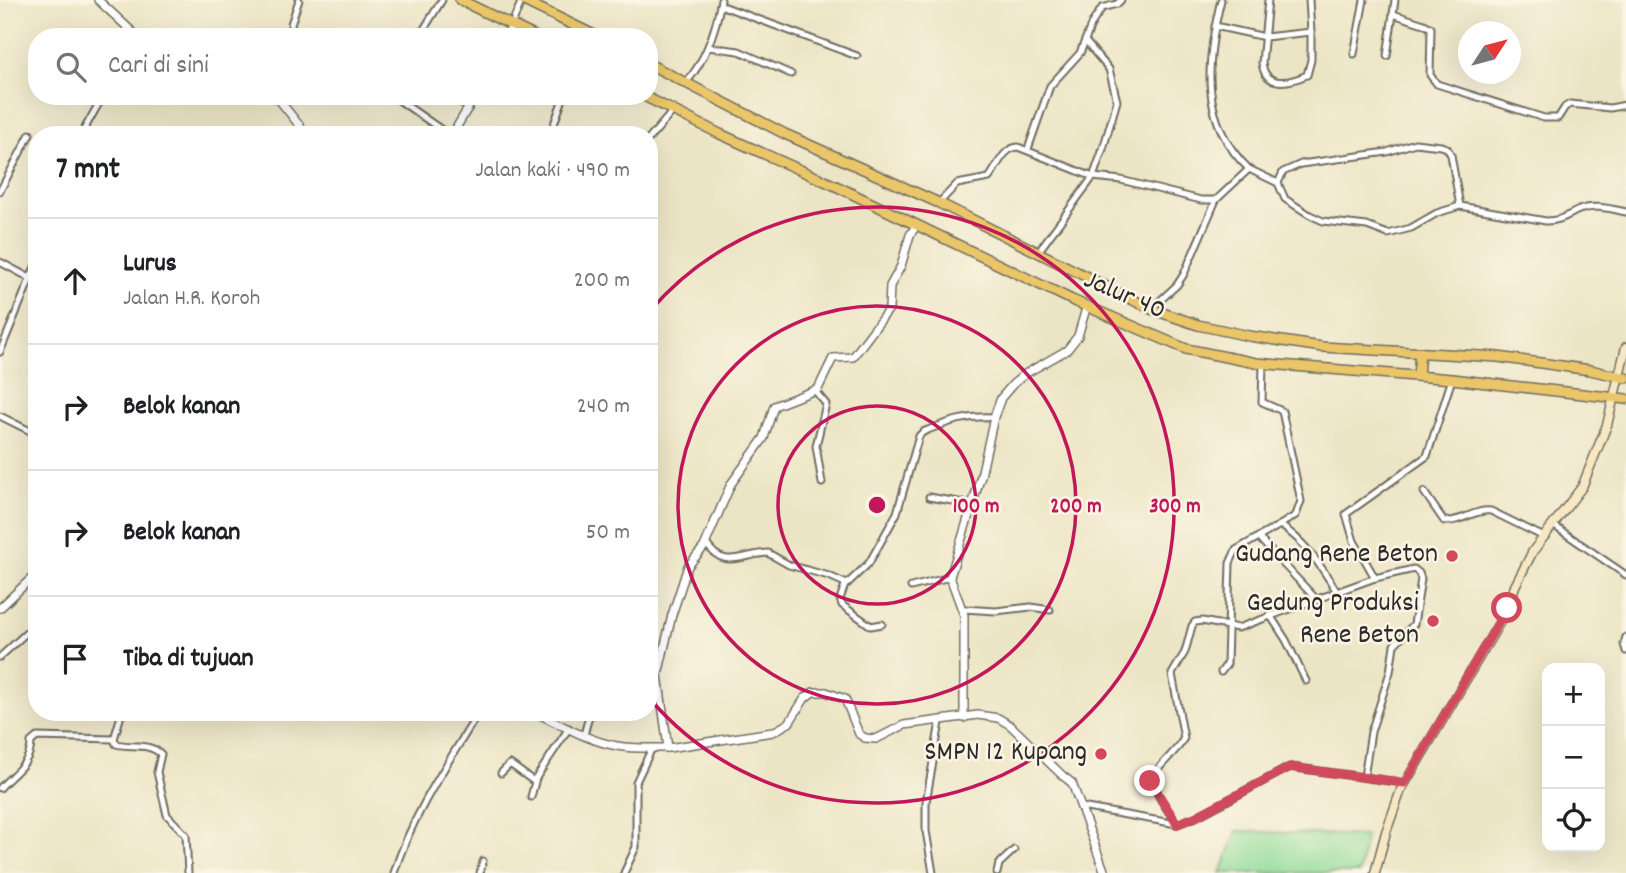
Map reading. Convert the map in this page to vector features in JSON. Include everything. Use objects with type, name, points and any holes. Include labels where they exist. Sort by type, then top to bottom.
[{"type":"highway","points":[[460,0],[516,28]]},
{"type":"highway","points":[[522,0],[580,28]]},
{"type":"highway","name":"Jalur 40","points":[[658,69],[785,134],[939,203],[1151,309],[1199,325],[1322,347],[1498,357],[1623,377]]},
{"type":"highway","name":"Jalur 40","points":[[658,103],[916,226],[1186,349],[1263,364],[1452,379],[1626,398]]},
{"type":"highway","points":[[1418,376],[1420,352]]},
{"type":"main road","points":[[1375,873],[1392,812],[1405,783],[1472,672],[1507,608],[1524,566],[1582,487],[1623,377],[1626,347]]},
{"type":"street","points":[[98,0],[128,28]]},
{"type":"street","points":[[291,28],[299,0]]},
{"type":"street","points":[[511,26],[522,0]]},
{"type":"street","points":[[1028,149],[1035,136],[1046,93],[1080,53],[1092,23],[1102,8],[1118,4],[1121,0]]},
{"type":"street","points":[[1222,0],[1211,49],[1210,92],[1219,127],[1231,150],[1249,169],[1278,183],[1285,200],[1310,215],[1323,221],[1367,226],[1388,234],[1411,228],[1437,212],[1460,206],[1546,221],[1560,221],[1580,210],[1593,207],[1626,212]]},
{"type":"street","points":[[1268,0],[1263,72],[1275,82],[1307,75],[1311,61],[1309,0]]},
{"type":"street","points":[[1354,54],[1364,0]]},
{"type":"street","points":[[1387,56],[1395,0]]},
{"type":"street","points":[[423,28],[439,1]]},
{"type":"street","points":[[685,84],[699,66],[708,47],[720,3],[857,56]]},
{"type":"street","points":[[1393,14],[1431,28],[1430,75],[1437,84],[1544,118],[1558,118],[1570,104],[1609,108],[1626,105]]},
{"type":"street","points":[[1215,26],[1265,37],[1311,32]]},
{"type":"street","points":[[1038,252],[1093,177],[1112,123],[1117,101],[1114,83],[1109,69],[1086,42]]},
{"type":"street","points":[[708,47],[739,51],[791,74]]},
{"type":"street","points":[[86,126],[98,105]]},
{"type":"street","points":[[283,105],[300,126]]},
{"type":"street","points":[[406,105],[437,126]]},
{"type":"street","points":[[464,105],[469,108]]},
{"type":"street","points":[[456,126],[470,105]]},
{"type":"street","points":[[553,126],[561,105]]},
{"type":"street","points":[[658,128],[673,111]]},
{"type":"street","points":[[0,191],[28,138]]},
{"type":"street","points":[[1278,183],[1283,172],[1301,164],[1387,152],[1415,143],[1441,146],[1447,148],[1451,155],[1460,206]]},
{"type":"street","points":[[939,203],[957,184],[991,177],[1008,149],[1018,147],[1093,177],[1121,180],[1201,201],[1216,200]]},
{"type":"street","points":[[1151,309],[1177,285],[1184,274],[1216,200],[1249,169]]},
{"type":"street","points":[[668,748],[658,676],[672,615],[691,561],[706,543],[725,495],[768,432],[774,407],[815,391],[824,380],[833,358],[853,357],[874,326],[883,319],[889,309],[890,286],[901,266],[909,235],[916,226]]},
{"type":"street","points":[[1,265],[28,277]]},
{"type":"street","points":[[0,352],[28,283]]},
{"type":"street","points":[[964,718],[963,609],[950,576],[970,504],[981,476],[994,417],[1001,398],[1013,384],[1067,350],[1078,336],[1087,305]]},
{"type":"street","points":[[1221,672],[1227,664],[1228,575],[1232,555],[1236,550],[1296,515],[1301,501],[1282,411],[1262,402],[1263,364]]},
{"type":"street","points":[[1375,578],[1354,541],[1346,514],[1427,456],[1452,379]]},
{"type":"street","points":[[815,391],[826,404],[816,446],[822,483]]},
{"type":"street","points":[[0,416],[28,430]]},
{"type":"street","points":[[882,624],[871,626],[842,605],[840,599],[845,585],[869,564],[897,513],[919,436],[957,419],[994,417]]},
{"type":"street","points":[[1424,492],[1444,521],[1491,510],[1544,537]]},
{"type":"street","points":[[929,497],[970,504]]},
{"type":"street","points":[[1280,525],[1306,547],[1337,592]]},
{"type":"street","points":[[1553,525],[1626,575]]},
{"type":"street","points":[[1258,537],[1317,600]]},
{"type":"street","points":[[706,543],[719,558],[768,553],[789,565],[829,576],[845,585]]},
{"type":"street","points":[[1177,824],[1150,781],[1157,768],[1180,746],[1184,738],[1172,674],[1185,652],[1195,622],[1208,621],[1229,628],[1256,623],[1270,615],[1375,578],[1414,569],[1419,573],[1420,595],[1414,624],[1394,645],[1390,672],[1371,732],[1364,777]]},
{"type":"street","points":[[911,587],[927,585],[950,576]]},
{"type":"street","points":[[0,608],[28,582]]},
{"type":"street","points":[[963,609],[996,611],[1031,607],[1050,610]]},
{"type":"street","points":[[1270,615],[1306,681]]},
{"type":"street","points":[[0,657],[28,631]]},
{"type":"street","points":[[1626,637],[1626,651]]},
{"type":"street","points":[[555,721],[584,735],[618,746],[668,748],[773,732],[789,723],[807,695],[818,691],[845,699],[859,734],[864,738],[876,739],[904,725],[978,715],[1006,721],[1072,783],[1105,873]]},
{"type":"street","points":[[114,739],[119,721]]},
{"type":"street","points":[[394,873],[420,810],[474,721]]},
{"type":"street","points":[[584,735],[588,721]]},
{"type":"street","points":[[933,873],[926,831],[926,802],[940,722]]},
{"type":"street","points":[[531,797],[536,778],[569,728]]},
{"type":"street","points":[[0,788],[26,762],[30,756],[31,743],[37,737],[114,739]]},
{"type":"street","points":[[114,739],[118,745],[139,745],[160,753],[158,780],[167,817],[186,835],[188,873]]},
{"type":"street","points":[[624,873],[636,847],[636,782],[652,748]]},
{"type":"street","points":[[501,773],[510,764],[533,780],[536,778]]},
{"type":"street","points":[[1081,807],[1177,824],[1290,767],[1405,783]]},
{"type":"street","points":[[997,873],[999,864],[1014,850]]},
{"type":"street","points":[[480,873],[482,861]]},
{"type":"green space","points":[[1237,831],[1366,836],[1359,873],[1221,873]]},
{"type":"place","name":"Gudang Rene Beton","points":[[1452,556]]},
{"type":"place","name":"Gedung Produksi Rene Beton","points":[[1433,621]]},
{"type":"place","name":"SMPN 12 Kupang","points":[[1101,754]]},
{"type":"route","points":[[1150,781],[1177,824],[1290,767],[1405,783],[1507,608]]}]
